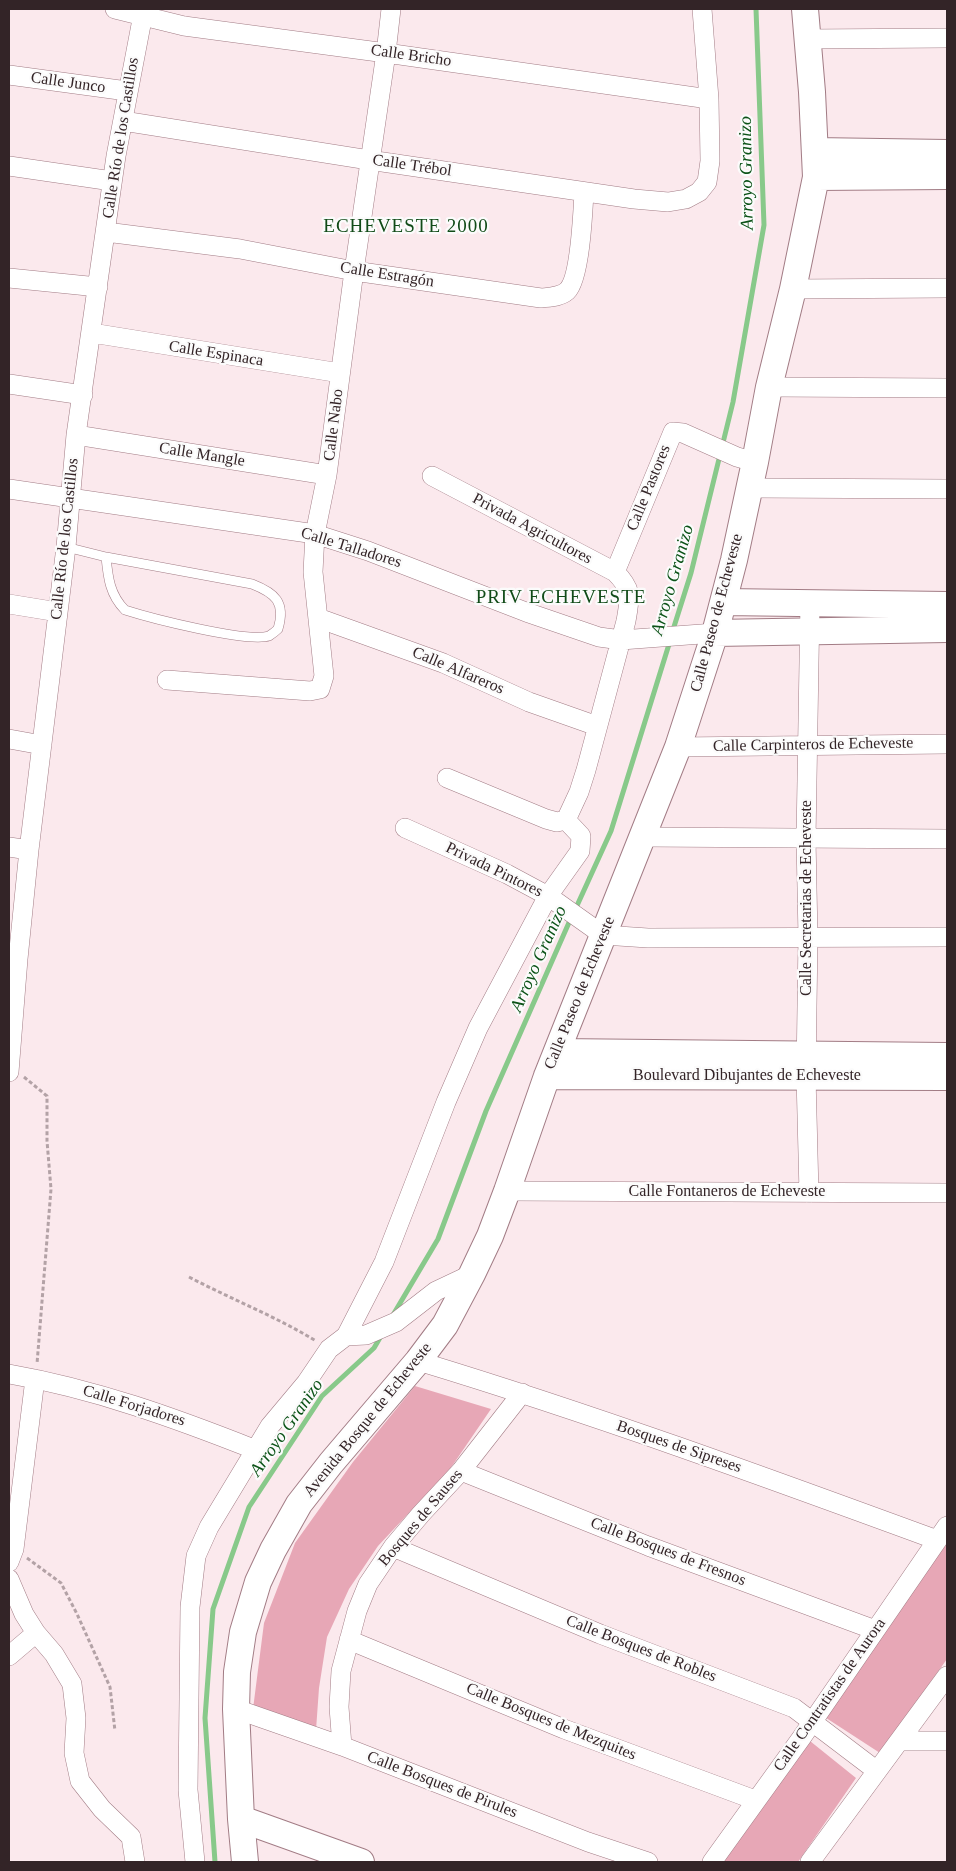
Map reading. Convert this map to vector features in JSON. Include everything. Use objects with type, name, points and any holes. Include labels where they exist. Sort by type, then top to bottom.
[{"type":"street","name":"Calle Bricho","points":[[115,9],[143,12],[184,26],[709,99]]},
{"type":"street","name":"Calle Nabo","points":[[166,680],[310,691],[320,689],[324,676],[313,572],[315,534],[327,475],[391,9]]},
{"type":"street","points":[[702,9],[709,99]]},
{"type":"street","name":"Calle Paseo de Echeveste","points":[[507,1191],[547,1076],[678,747],[724,602],[756,462],[769,387],[793,289],[816,177],[805,9]]},
{"type":"street","name":"Calle Río de los Castillos","points":[[9,1072],[13,958],[30,850],[66,547],[76,435],[92,333],[112,181],[143,12]]},
{"type":"street","points":[[807,39],[947,38]]},
{"type":"street","name":"Calle Junco","points":[[9,75],[127,92]]},
{"type":"street","name":"Calle Trébol","points":[[123,121],[584,192],[668,202],[686,199],[699,192],[706,182],[710,161],[709,99]]},
{"type":"street","points":[[815,151],[947,153]]},
{"type":"street","points":[[9,166],[112,181]]},
{"type":"street","points":[[816,177],[947,176]]},
{"type":"street","name":"Calle Estragón","points":[[106,232],[240,249],[354,271],[541,298],[558,296],[568,290],[575,272],[580,245],[584,192]]},
{"type":"street","points":[[9,278],[98,287]]},
{"type":"street","points":[[793,289],[947,288]]},
{"type":"street","name":"Calle Espinaca","points":[[92,333],[340,373]]},
{"type":"street","points":[[9,384],[83,395]]},
{"type":"street","points":[[769,387],[947,388]]},
{"type":"street","name":"Calle Pastores","points":[[615,572],[672,433],[678,431],[756,462]]},
{"type":"street","name":"Calle Mangle","points":[[76,435],[327,475]]},
{"type":"street","name":"Privada Agricultores","points":[[432,476],[615,572],[628,588],[626,639]]},
{"type":"street","points":[[750,488],[947,489]]},
{"type":"street","name":"Calle Talladores","points":[[9,489],[315,534],[368,550],[526,612],[584,632],[611,639],[672,637],[715,633]]},
{"type":"street","points":[[724,602],[947,605]]},
{"type":"street","name":"Calle Secretarias de Echeveste","points":[[809,1192],[806,839],[810,603]]},
{"type":"street","points":[[9,604],[58,612]]},
{"type":"street","name":"Calle Alfareros","points":[[318,618],[443,663],[529,702],[597,726]]},
{"type":"street","points":[[715,633],[947,630]]},
{"type":"street","points":[[566,820],[579,792],[597,726],[626,639]]},
{"type":"street","points":[[9,739],[42,745]]},
{"type":"street","name":"Calle Carpinteros de Echeveste","points":[[678,747],[947,744]]},
{"type":"street","points":[[447,778],[546,819],[557,822],[566,820]]},
{"type":"street","points":[[195,1862],[188,1790],[190,1607],[196,1556],[209,1527],[270,1426],[306,1383],[329,1349],[346,1336],[384,1262],[446,1102],[478,1028],[554,900],[580,851],[581,836],[566,820]]},
{"type":"street","name":"Privada Pintores","points":[[405,828],[506,874],[554,900],[603,935]]},
{"type":"street","points":[[643,837],[947,839]]},
{"type":"street","points":[[9,847],[30,850]]},
{"type":"street","points":[[603,935],[648,938],[947,937]]},
{"type":"street","name":"Boulevard Dibujantes de Echeveste","points":[[557,1052],[807,1065],[947,1077]]},
{"type":"street","name":"Boulevard Dibujantes de Echeveste","points":[[547,1076],[807,1065],[947,1056]]},
{"type":"street","name":"Calle Fontaneros de Echeveste","points":[[507,1191],[947,1192]]},
{"type":"street","name":"Avenida Bosque de Echeveste","points":[[245,1862],[236,1709],[237,1672],[243,1632],[258,1582],[273,1550],[300,1504],[330,1463],[418,1361],[445,1325],[490,1236],[507,1191]]},
{"type":"street","points":[[346,1336],[366,1335],[396,1322],[436,1291],[472,1274]]},
{"type":"street","name":"Bosques de Sipreses","points":[[418,1361],[522,1393],[700,1454],[942,1533]]},
{"type":"street","name":"Calle Forjadores","points":[[9,1374],[87,1391],[138,1406],[191,1424],[256,1450]]},
{"type":"street","points":[[11,1556],[35,1379]]},
{"type":"street","name":"Bosques de Sauses","points":[[342,1746],[339,1707],[341,1671],[357,1611],[368,1584],[393,1547],[461,1471],[522,1393]]},
{"type":"street","name":"Calle Bosques de Fresnos","points":[[461,1471],[648,1546],[875,1630]]},
{"type":"street","name":"Calle Contratistas de Aurora","points":[[712,1862],[812,1722],[942,1533]]},
{"type":"street","name":"Calle Bosques de Robles","points":[[393,1547],[600,1634],[794,1708],[877,1771]]},
{"type":"street","points":[[9,1579],[24,1614],[36,1633],[54,1654],[72,1684],[76,1718],[74,1753],[80,1780],[102,1809],[130,1837],[146,1862]]},
{"type":"street","points":[[9,1656],[36,1633]]},
{"type":"street","name":"Calle Bosques de Mezquites","points":[[349,1640],[564,1729],[756,1800]]},
{"type":"street","points":[[810,1862],[947,1676]]},
{"type":"street","name":"Calle Bosques de Pirules","points":[[236,1709],[342,1746],[588,1842],[648,1862]]},
{"type":"street","points":[[899,1741],[947,1741]]},
{"type":"street","points":[[241,1819],[361,1862]]},
{"type":"street","points":[[130,1837],[135,1862]]},
{"type":"lane","points":[[66,547],[106,557],[252,584],[265,589],[273,594],[279,606],[281,615],[278,629],[269,636],[262,637],[234,634],[202,629],[125,610],[118,603],[112,592],[106,557]]},
{"type":"path","points":[[9,1066],[47,1096],[50,1189],[35,1379]]},
{"type":"path","points":[[189,1277],[284,1322],[329,1349]]},
{"type":"path","points":[[11,1556],[61,1583],[78,1614],[110,1686],[115,1731]]},
{"type":"shaded area","points":[[415,1386],[491,1409],[450,1469],[378,1546],[349,1589],[327,1637],[319,1688],[316,1730],[253,1709],[264,1623],[295,1543],[353,1462]]},
{"type":"shaded area","points":[[947,1538],[947,1659],[880,1753],[820,1714]]},
{"type":"shaded area","points":[[805,1737],[856,1778],[798,1862],[717,1862]]},
{"type":"waterway","name":"Arroyo Granizo","points":[[672,633],[691,573],[733,402],[764,225],[756,9]]},
{"type":"waterway","name":"Arroyo Granizo","points":[[575,910],[611,831],[670,641]]},
{"type":"waterway","name":"Arroyo Granizo","points":[[393,1315],[438,1239],[486,1111],[571,918]]},
{"type":"waterway","name":"Arroyo Granizo","points":[[215,1862],[205,1718],[213,1609],[249,1507],[322,1396],[374,1348],[381,1336]]},
{"type":"district","name":"ECHEVESTE 2000","points":[[406,227]]},
{"type":"district","name":"PRIV ECHEVESTE","points":[[561,598]]}]
